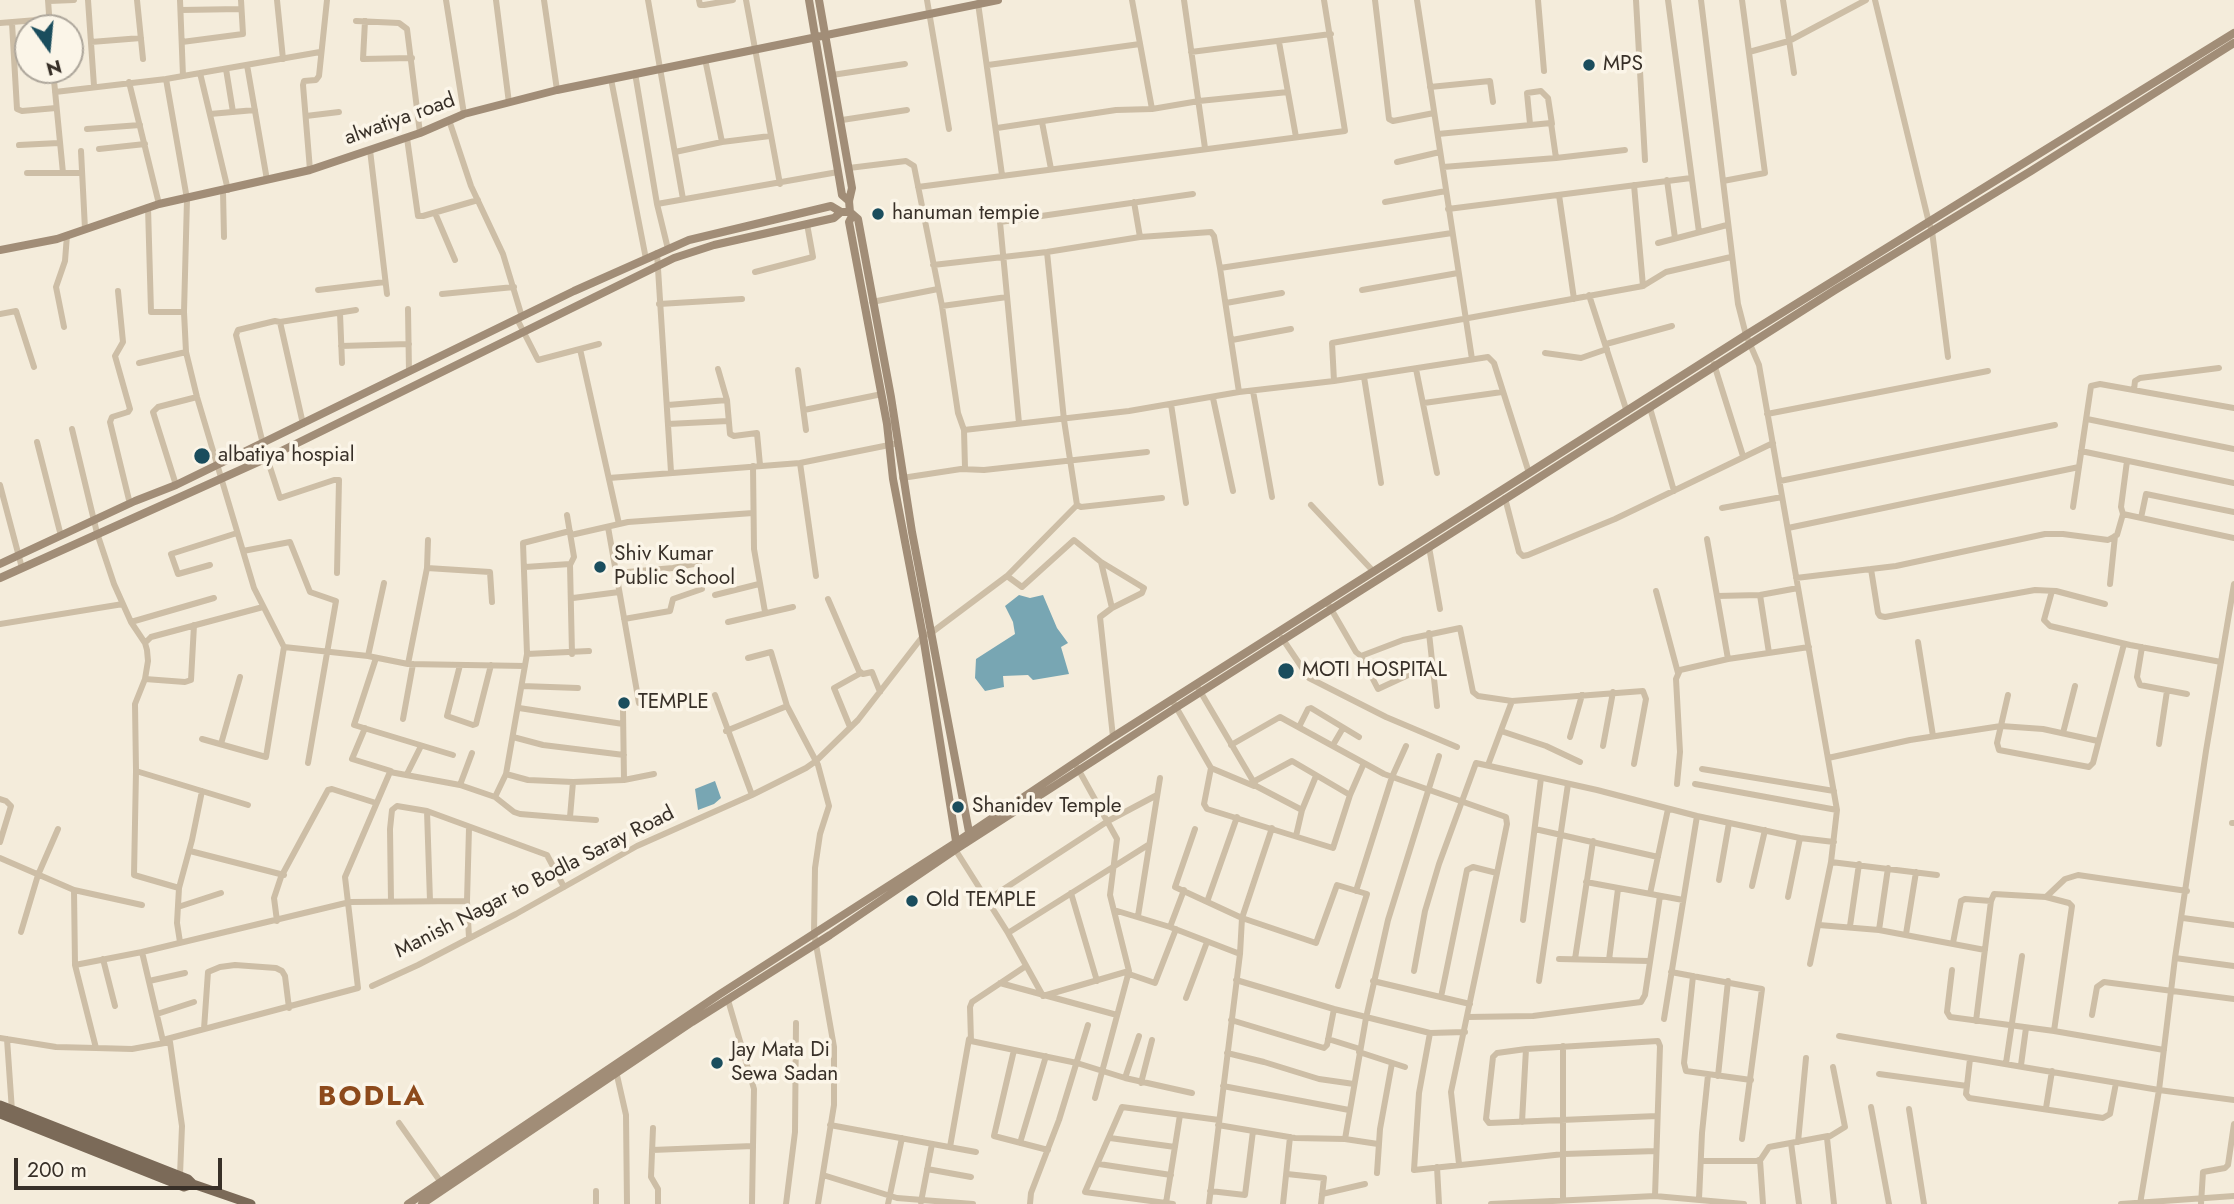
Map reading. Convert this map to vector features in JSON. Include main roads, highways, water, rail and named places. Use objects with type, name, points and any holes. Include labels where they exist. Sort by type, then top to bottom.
[{"type":"main road","points":[[809,0],[842,195],[849,201]]},
{"type":"main road","points":[[819,0],[853,192],[849,201],[849,222],[882,394],[904,477],[955,845]]},
{"type":"main road","name":"alwatiya road","points":[[0,250],[67,235],[159,204],[310,170],[420,134],[464,114],[557,90],[973,2],[998,0]]},
{"type":"main road","points":[[2029,167],[2234,33]]},
{"type":"main road","points":[[422,1204],[814,933],[1078,771],[1174,704],[1650,408],[1714,362],[1746,335],[1931,227],[2234,43]]},
{"type":"main road","points":[[0,564],[263,444],[657,253],[689,240],[831,206],[858,219],[895,444],[893,479],[969,832]]},
{"type":"main road","points":[[0,578],[267,458],[674,258],[704,248],[848,213]]},
{"type":"main road","points":[[749,225],[753,236]]},
{"type":"main road","points":[[1330,606],[1374,572],[1529,473],[1627,412],[1751,344],[1931,227]]},
{"type":"main road","points":[[408,1204],[440,1181],[816,943],[955,845],[969,832],[1074,762],[1174,704]]},
{"type":"main road","points":[[0,1105],[180,1175],[193,1184],[251,1204]]},
{"type":"main road","points":[[0,1114],[184,1187],[193,1184]]},
{"type":"water","points":[[1019,595],[1030,598],[1043,595],[1057,628],[1068,643],[1061,647],[1069,674],[1033,680],[1028,675],[1003,676],[1004,687],[985,691],[975,678],[976,659],[1015,634],[1013,622],[1005,606]]},
{"type":"water","points":[[715,781],[721,798],[698,810],[695,789]]},
{"type":"place","name":"MPS","points":[[1589,65]]},
{"type":"place","name":"hanuman tempie","points":[[878,214]]},
{"type":"place","name":"albatiya hospial","points":[[202,456]]},
{"type":"place","name":"Shiv Kumar Public School","points":[[600,567]]},
{"type":"place","name":"MOTI HOSPITAL","points":[[1286,671]]},
{"type":"place","name":"TEMPLE","points":[[624,703]]},
{"type":"place","name":"Shanidev Temple","points":[[958,807]]},
{"type":"place","name":"Old TEMPLE","points":[[912,901]]},
{"type":"place","name":"Jay Mata Di Sewa Sadan","points":[[717,1063]]},
{"type":"district","name":"BODLA","points":[[372,1098]]}]
